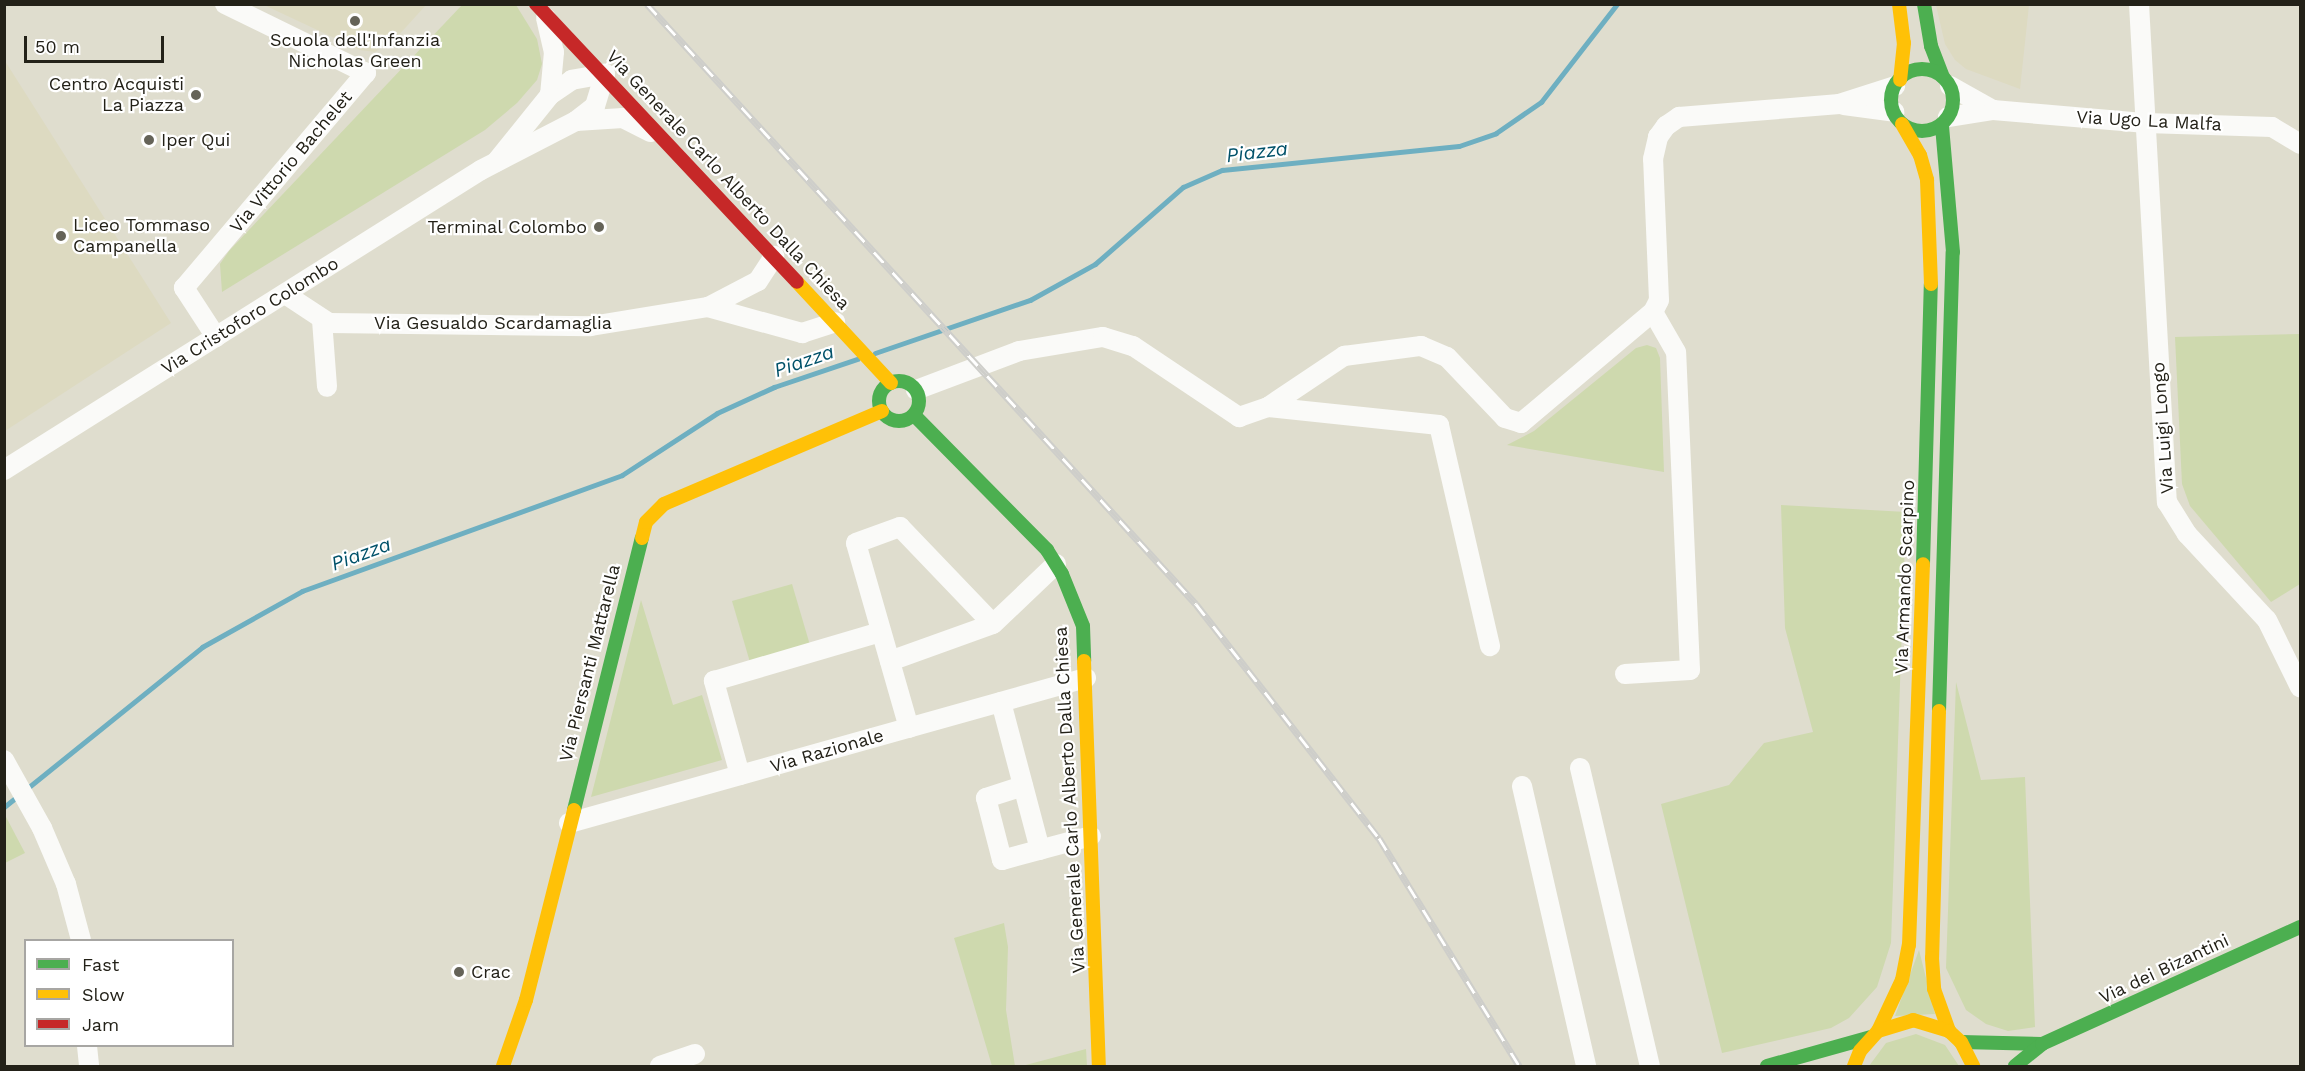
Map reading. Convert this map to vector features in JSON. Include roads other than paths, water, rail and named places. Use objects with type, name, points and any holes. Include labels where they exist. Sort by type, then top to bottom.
[{"type":"street","name":"Via Vittorio Bachelet","points":[[216,337],[184,288],[366,73],[225,4]]},
{"type":"street","points":[[1898,118],[1897,83],[1904,43],[1899,4]]},
{"type":"street","points":[[1924,4],[1931,46],[1953,97],[1945,121],[1953,252],[1932,958],[1934,989],[1949,1031]]},
{"type":"street","name":"Via Luigi Longo","points":[[2139,4],[2167,502],[2187,534],[2267,620],[2301,687]]},
{"type":"street","points":[[540,9],[554,52],[550,95]]},
{"type":"street","name":"Via Generale Carlo Alberto Dalla Chiesa","points":[[540,9],[670,143],[891,383]]},
{"type":"street","points":[[916,390],[1019,351],[1103,337],[1133,346],[1239,417],[1268,407],[1344,356],[1421,346],[1447,357],[1505,418],[1521,423],[1653,312],[1659,300],[1653,159],[1658,136],[1666,126],[1679,117],[1839,104],[1897,83],[1917,70],[1946,82]]},
{"type":"street","name":"Via Cristoforo Colombo","points":[[4,470],[496,162],[576,121],[595,106],[605,74],[572,80],[550,95],[496,162]]},
{"type":"street","name":"Via Ugo La Malfa","points":[[1946,82],[1993,110]]},
{"type":"street","points":[[1839,104],[1898,118],[1918,131],[1945,121]]},
{"type":"street","name":"Via Ugo La Malfa","points":[[1945,121],[1993,110],[2146,123],[2272,127],[2301,144]]},
{"type":"street","name":"Via Cristoforo Colombo","points":[[576,121],[623,118],[670,143]]},
{"type":"street","name":"Via Armando Scarpino","points":[[1854,1066],[1875,1034],[1902,981],[1909,945],[1932,252],[1927,180],[1920,155],[1898,118]]},
{"type":"street","name":"Via Gesualdo Scardamaglia","points":[[322,320],[591,326],[708,307],[759,281],[774,256]]},
{"type":"street","points":[[285,294],[322,320],[327,387]]},
{"type":"street","name":"Via Gesualdo Scardamaglia","points":[[708,307],[802,333],[835,322]]},
{"type":"street","points":[[1625,674],[1690,670],[1676,352],[1653,312]]},
{"type":"street","points":[[902,381],[916,390],[919,403],[914,415],[897,421],[882,411],[881,392],[891,383],[902,381]]},
{"type":"street","points":[[1268,407],[1439,425],[1490,646]]},
{"type":"street","name":"Via Piersanti Mattarella","points":[[503,1066],[526,1000],[646,522],[664,504],[882,411]]},
{"type":"street","name":"Via Generale Carlo Alberto Dalla Chiesa","points":[[914,415],[1056,564],[1083,626],[1099,1066]]},
{"type":"street","points":[[909,728],[856,543],[900,527],[993,624]]},
{"type":"street","points":[[890,661],[993,624],[1056,564]]},
{"type":"street","points":[[740,776],[714,681],[881,632]]},
{"type":"street","name":"Via Razionale","points":[[569,824],[1086,678]]},
{"type":"street","points":[[1001,702],[1040,850]]},
{"type":"street","points":[[4,760],[42,828],[66,884],[81,939]]},
{"type":"street","points":[[1580,768],[1650,1066]]},
{"type":"street","points":[[1023,786],[986,798],[1002,860],[1091,836]]},
{"type":"street","points":[[1522,786],[1586,1066]]},
{"type":"street","name":"Via dei Bizantini","points":[[2015,1066],[2042,1044],[2301,927]]},
{"type":"street","points":[[1767,1066],[1914,1020],[1949,1031],[1961,1042],[1973,1066]]},
{"type":"street","name":"Via dei Bizantini","points":[[1961,1042],[2042,1044]]},
{"type":"street","points":[[87,1047],[89,1066]]},
{"type":"street","points":[[660,1066],[695,1054]]},
{"type":"waterway","name":"Piazza","points":[[875,353],[1030,300],[1095,264],[1183,187],[1222,170],[1459,146],[1496,133],[1541,102],[1617,4]]},
{"type":"waterway","name":"Piazza","points":[[4,807],[202,647],[302,591],[622,475],[717,413],[774,387],[857,359]]},
{"type":"railway","points":[[647,4],[1196,604],[1379,838],[1519,1066]]},
{"type":"place","name":"Scuola dell'Infanzia Nicholas Green","points":[[355,21]]},
{"type":"place","name":"Centro Acquisti La Piazza","points":[[196,95]]},
{"type":"place","name":"Iper Qui","points":[[149,140]]},
{"type":"place","name":"Terminal Colombo","points":[[599,227]]},
{"type":"place","name":"Liceo Tommaso Campanella","points":[[61,236]]},
{"type":"place","name":"Crac","points":[[459,972]]}]
